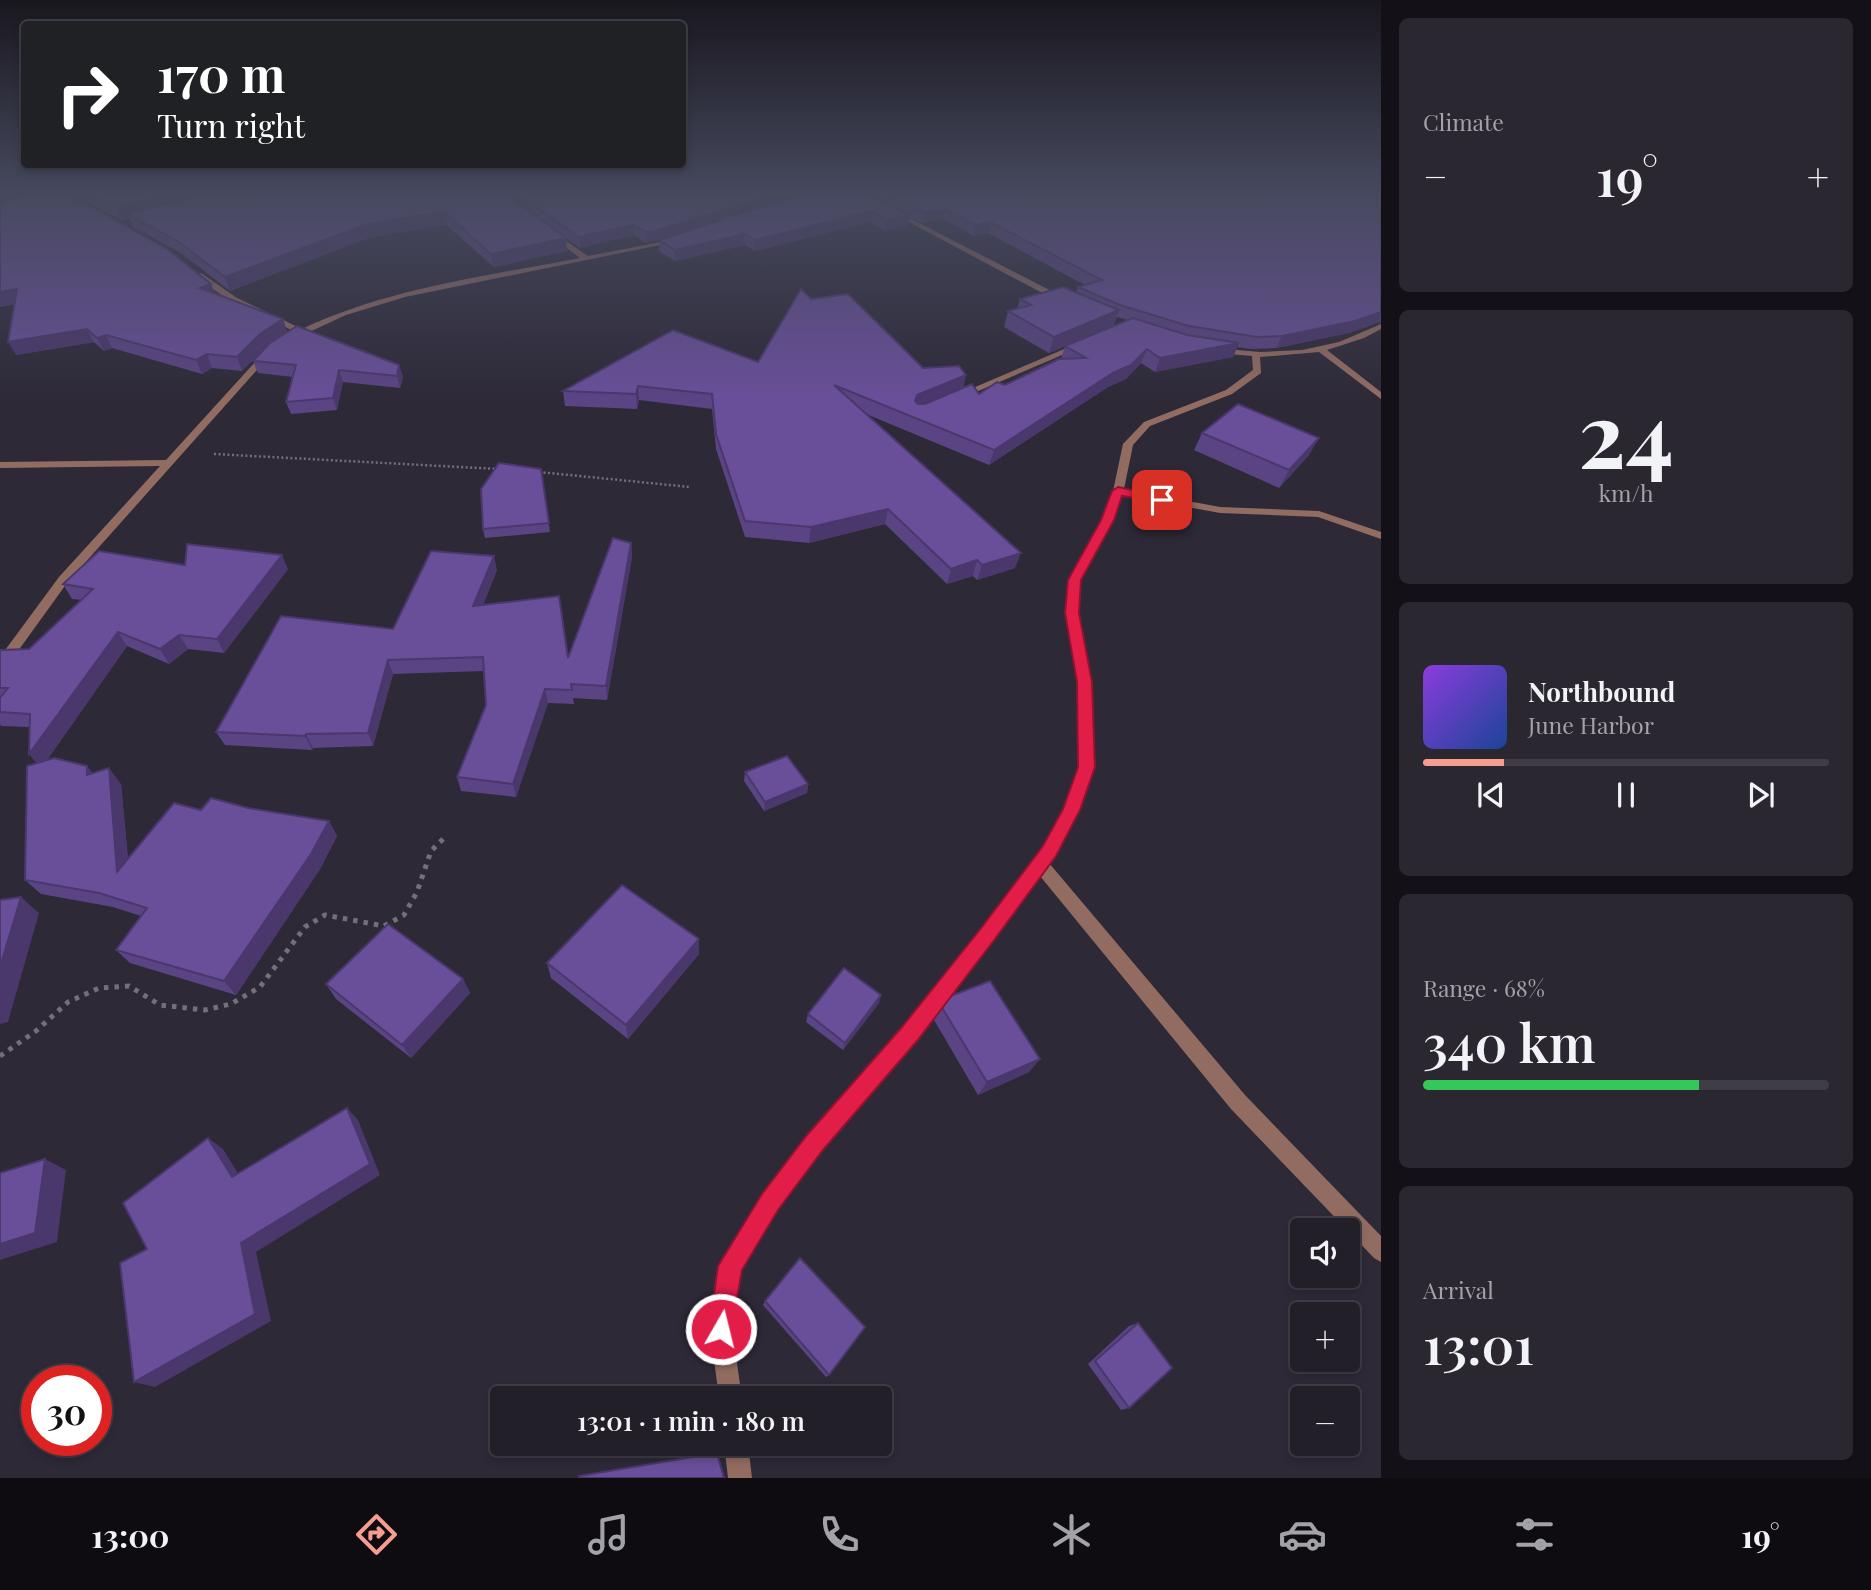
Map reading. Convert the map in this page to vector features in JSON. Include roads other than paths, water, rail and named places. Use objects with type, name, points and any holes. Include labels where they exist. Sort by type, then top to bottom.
[{"type":"street","points":[[0,666],[63,580],[270,351],[300,331],[343,313],[404,295],[567,263]]},
{"type":"street","points":[[991,263],[1074,306]]},
{"type":"street","points":[[189,266],[221,293],[300,331]]},
{"type":"street","points":[[1210,348],[1256,356],[1322,351],[1346,345],[1381,326]]},
{"type":"street","points":[[943,403],[1093,340]]},
{"type":"street","points":[[1322,351],[1381,396]]},
{"type":"street","points":[[728,1386],[721,1329],[730,1266],[770,1202],[815,1142],[910,1034],[1040,864],[1071,810],[1086,767],[1085,682],[1072,613],[1074,580],[1107,520],[1118,491],[1128,444],[1147,424],[1229,392],[1258,371],[1256,356]]},
{"type":"street","points":[[0,466],[170,463]]},
{"type":"street","points":[[1118,491],[1220,510],[1319,514],[1381,536]]},
{"type":"street","points":[[1040,864],[1238,1102],[1381,1251]]},
{"type":"street","points":[[737,1456],[740,1478]]}]
